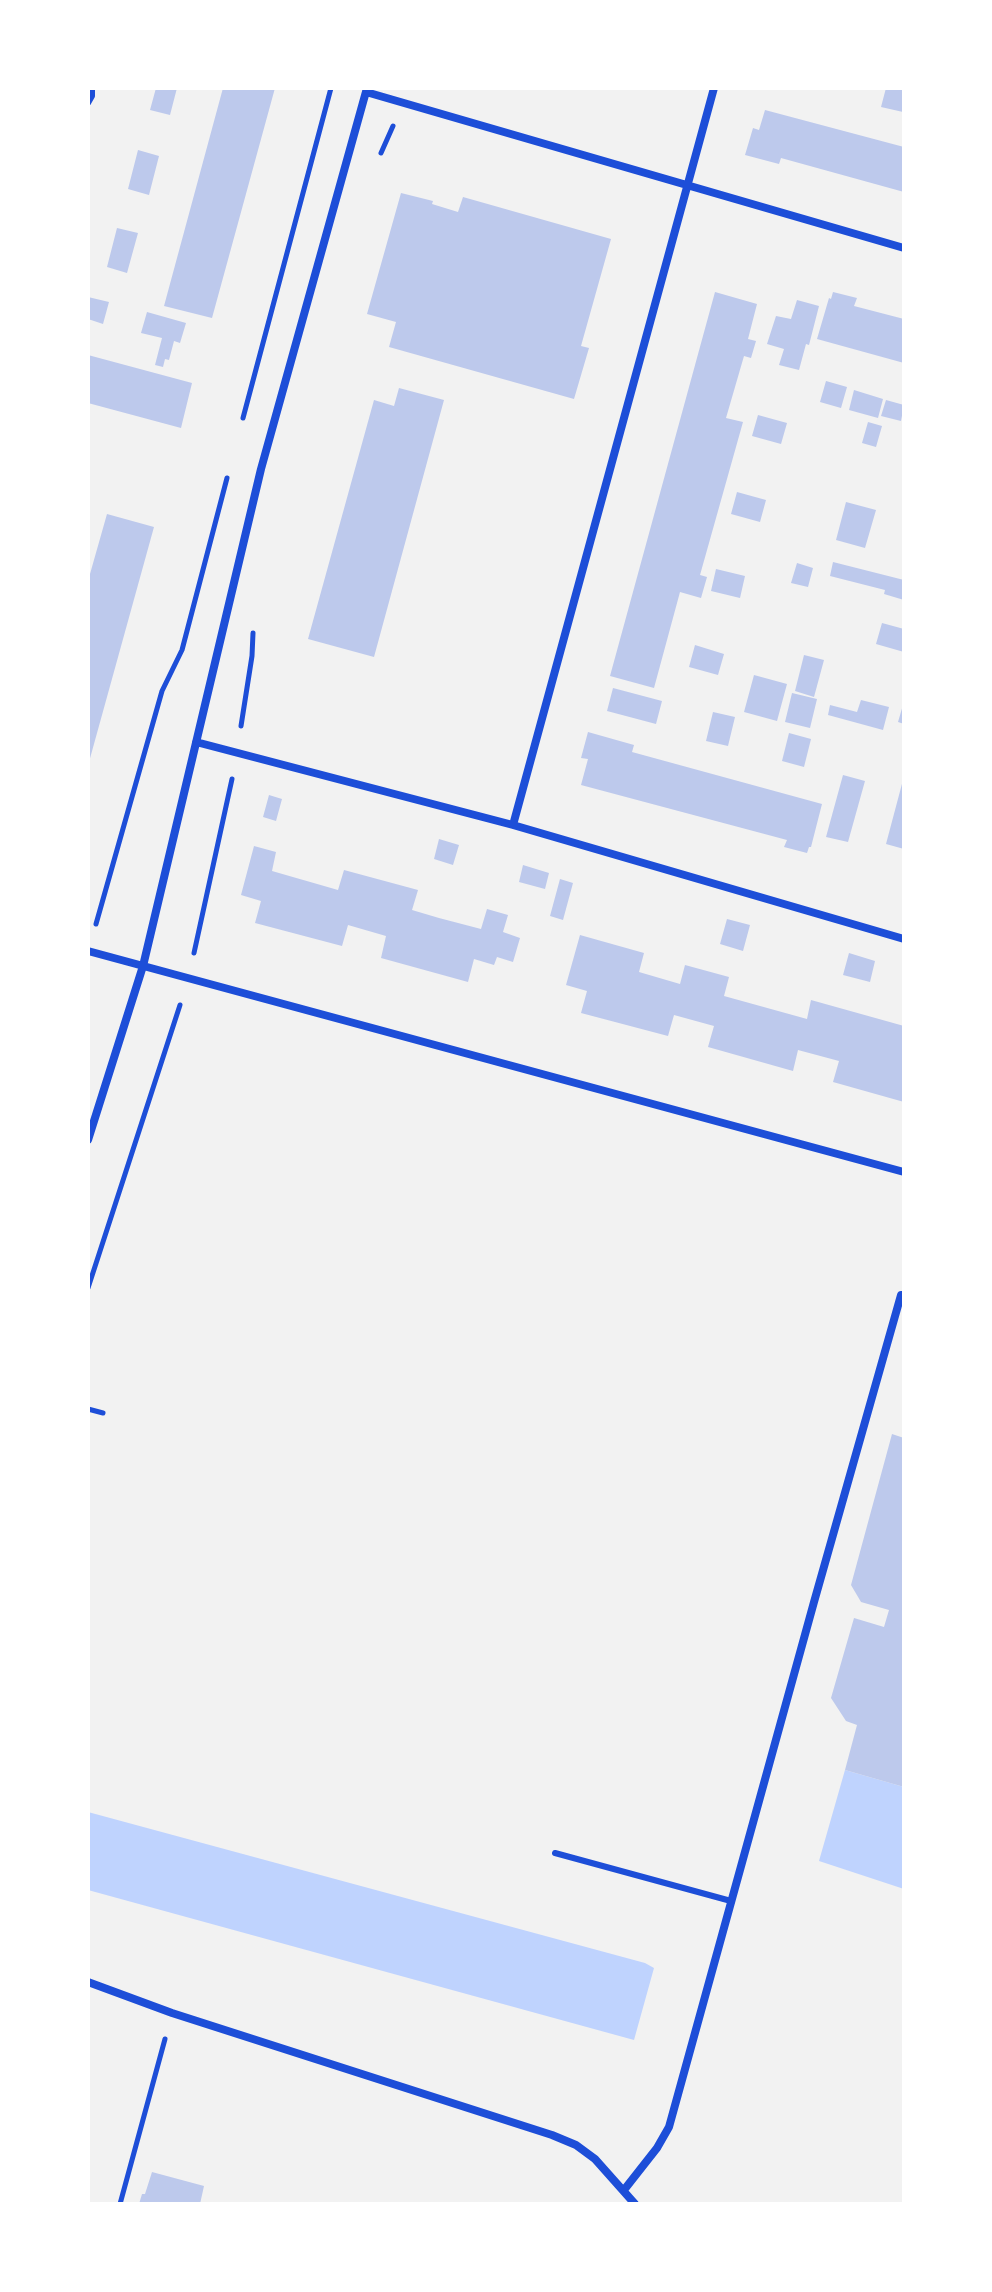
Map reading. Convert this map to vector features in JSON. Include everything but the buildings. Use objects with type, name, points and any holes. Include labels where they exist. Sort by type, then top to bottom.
[{"type":"street","points":[[513,825],[714,88]]},
{"type":"street","points":[[88,1140],[143,966],[261,469],[367,90],[904,248]]},
{"type":"street","points":[[196,742],[513,825],[904,939]]},
{"type":"street","points":[[88,951],[904,1172]]},
{"type":"street","points":[[624,2190],[657,2148],[669,2127],[903,1292]]},
{"type":"street","points":[[88,1982],[172,2013],[552,2135],[576,2145],[595,2159],[635,2204]]},
{"type":"lane","points":[[88,103],[92,88]]},
{"type":"lane","points":[[555,1853],[731,1901]]},
{"type":"path","points":[[242,422],[331,88]]},
{"type":"path","points":[[380,155],[403,102]]},
{"type":"path","points":[[88,951],[162,691],[182,650],[230,468]]},
{"type":"path","points":[[88,1288],[188,979],[237,753],[252,656],[253,625]]},
{"type":"path","points":[[88,1409],[103,1413]]},
{"type":"path","points":[[120,2204],[172,2013]]},
{"type":"water","points":[[845,1770],[904,1787],[904,1889],[819,1861]]},
{"type":"water","points":[[88,1812],[645,1963],[654,1968],[634,2040],[88,1890]]}]
